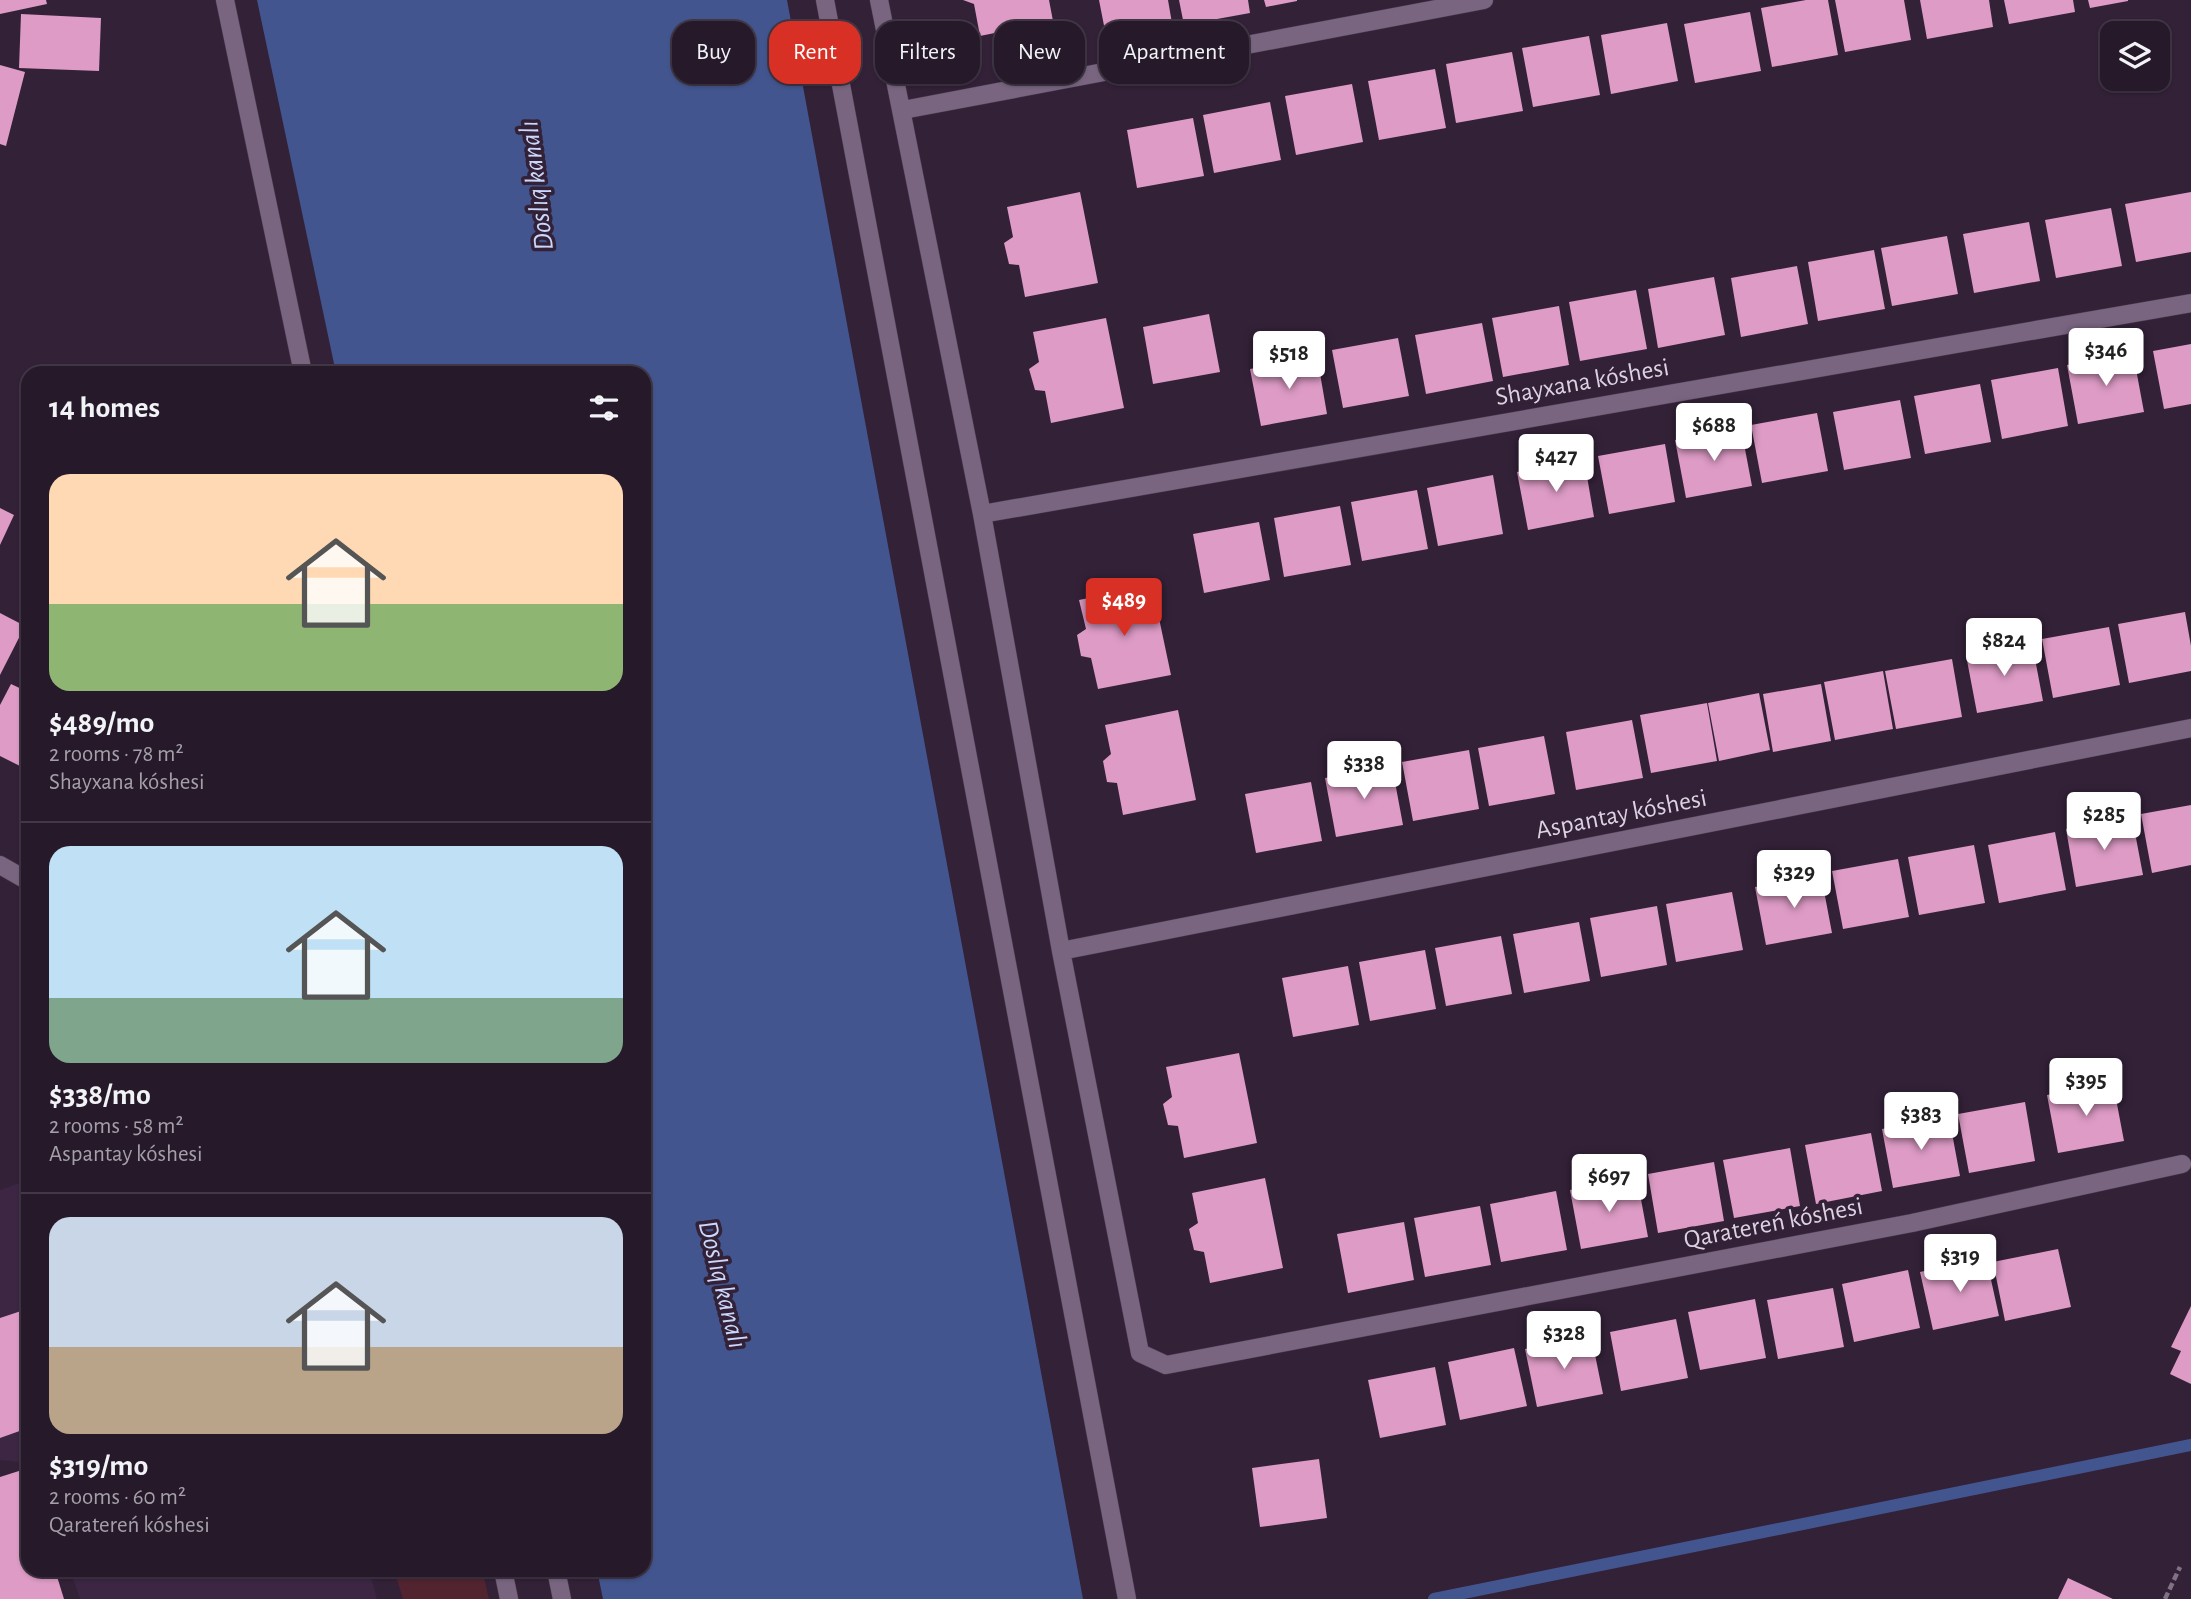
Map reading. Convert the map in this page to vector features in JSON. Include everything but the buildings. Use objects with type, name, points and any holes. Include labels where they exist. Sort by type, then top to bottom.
[{"type":"street","points":[[225,0],[302,366]]},
{"type":"street","points":[[825,0],[1127,1599]]},
{"type":"street","points":[[879,0],[982,514],[1061,951]]},
{"type":"street","points":[[903,110],[1484,0]]},
{"type":"street","name":"Shayxana kóshesi","points":[[982,514],[2191,303]]},
{"type":"street","name":"Aspantay kóshesi","points":[[1061,951],[2191,727]]},
{"type":"street","points":[[0,865],[21,877]]},
{"type":"street","name":"Qaratereń kóshesi","points":[[1061,951],[1140,1353],[1166,1365],[1912,1223],[2182,1164]]},
{"type":"street","points":[[504,1577],[509,1599]]},
{"type":"street","points":[[557,1577],[562,1599]]},
{"type":"path","points":[[2165,1599],[2180,1567]]},
{"type":"shaded area","points":[[21,1182],[21,1462],[0,1460],[0,1190]]},
{"type":"shaded area","points":[[72,1577],[371,1577],[377,1599],[80,1599]]},
{"type":"shaded area","points":[[396,1577],[484,1577],[489,1599],[403,1599]]},
{"type":"water","name":"Doslıq kanalı","points":[[257,0],[787,0],[791,21],[769,21],[769,84],[803,84],[1083,1599],[603,1599],[598,1577],[651,1577],[651,366],[335,366]]},
{"type":"waterway","points":[[1434,1599],[2191,1445]]}]
